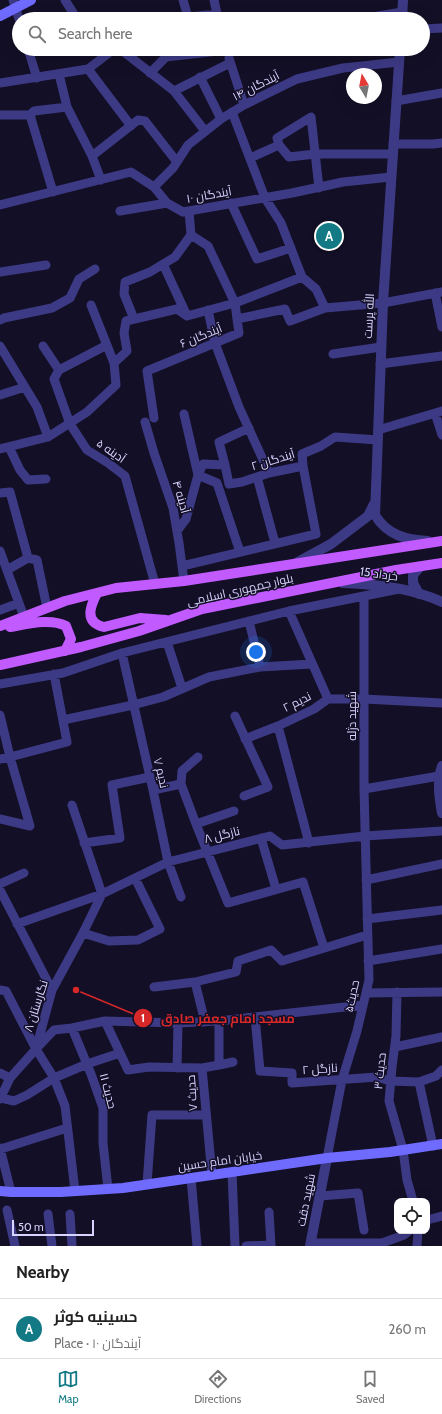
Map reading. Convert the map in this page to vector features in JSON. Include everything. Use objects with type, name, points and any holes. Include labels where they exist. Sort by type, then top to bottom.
[{"type":"main road","points":[[0,16],[14,4],[32,0]]},
{"type":"main road","name":"بلوار جمهوری اسلامی","points":[[0,627],[47,608],[116,588],[184,581],[439,541]]},
{"type":"main road","name":"بلوار جمهوری اسلامی","points":[[0,665],[65,651],[139,631],[202,609],[334,582],[442,563]]},
{"type":"main road","points":[[97,593],[90,605],[90,611],[94,621],[99,626],[104,627],[140,618],[169,621]]},
{"type":"main road","points":[[0,627],[59,622],[66,626],[71,639],[65,651]]},
{"type":"main road","name":"خیابان امام حسین","points":[[0,1191],[75,1191],[108,1189],[327,1158],[437,1145]]},
{"type":"street","points":[[65,0],[73,12]]},
{"type":"street","points":[[183,0],[187,12]]},
{"type":"street","points":[[214,0],[217,12]]},
{"type":"street","points":[[402,12],[403,0]]},
{"type":"street","points":[[430,29],[442,28]]},
{"type":"street","points":[[30,56],[37,78]]},
{"type":"street","points":[[0,84],[88,69],[105,56]]},
{"type":"street","points":[[129,56],[174,91],[205,130]]},
{"type":"street","points":[[150,73],[166,57],[175,56]]},
{"type":"street","points":[[229,56],[230,63],[244,105]]},
{"type":"street","name":"الله پرست","points":[[399,56],[383,303],[375,515],[380,523],[389,532],[400,537],[414,540],[439,541]]},
{"type":"street","name":"آیندگان ۱۴","points":[[154,187],[173,168],[188,145],[205,130],[244,105],[297,79],[343,68],[399,62]]},
{"type":"street","points":[[174,91],[230,63]]},
{"type":"street","points":[[88,69],[131,126]]},
{"type":"street","points":[[59,74],[67,107],[92,156],[101,180]]},
{"type":"street","points":[[200,77],[221,119]]},
{"type":"street","points":[[396,101],[442,93]]},
{"type":"street","points":[[30,116],[34,111],[67,107]]},
{"type":"street","points":[[232,112],[265,198],[281,223],[302,277],[316,289],[325,308]]},
{"type":"street","points":[[3,115],[30,116]]},
{"type":"street","points":[[30,116],[53,192]]},
{"type":"street","points":[[319,188],[315,154],[311,117],[277,138],[279,145],[289,157],[315,154],[393,149],[442,143]]},
{"type":"street","points":[[92,156],[138,120],[144,121],[177,162]]},
{"type":"street","points":[[250,158],[279,145]]},
{"type":"street","name":"آیندگان ۱۰","points":[[0,205],[130,172],[154,187],[167,203],[183,212],[319,188],[343,182],[391,177]]},
{"type":"street","points":[[120,211],[167,203]]},
{"type":"street","points":[[231,203],[257,260],[291,248]]},
{"type":"street","points":[[134,319],[124,294],[125,282],[150,272],[175,257],[191,235],[189,211]]},
{"type":"street","points":[[191,235],[208,246],[235,302],[237,318]]},
{"type":"street","points":[[163,264],[187,316]]},
{"type":"street","points":[[0,272],[46,265]]},
{"type":"street","points":[[0,320],[52,308],[70,298],[79,278],[95,269]]},
{"type":"street","points":[[114,363],[127,351],[124,333],[126,321],[176,309],[187,316],[235,302],[302,277]]},
{"type":"street","points":[[439,293],[442,327]]},
{"type":"street","name":"آیندگان ۶","points":[[154,418],[147,371],[239,333],[237,318],[285,309],[290,321],[325,308],[383,303],[439,293]]},
{"type":"street","points":[[46,479],[28,480],[5,448],[48,437],[87,412],[116,385],[114,363],[91,304]]},
{"type":"street","points":[[208,310],[215,343],[239,407],[269,473]]},
{"type":"street","points":[[43,346],[59,370],[107,345]]},
{"type":"street","points":[[333,354],[381,347]]},
{"type":"street","points":[[1,349],[37,407],[48,437]]},
{"type":"street","points":[[380,364],[442,356]]},
{"type":"street","name":"آدینه ۵","points":[[59,370],[54,379],[70,424],[87,450],[125,476],[155,584]]},
{"type":"street","points":[[0,395],[24,387]]},
{"type":"street","points":[[378,435],[439,412],[442,435]]},
{"type":"street","points":[[184,414],[198,475]]},
{"type":"street","name":"آدینه ۴","points":[[145,422],[173,508],[184,581]]},
{"type":"street","name":"آیندگان ۲","points":[[249,428],[219,442],[229,484],[242,482],[269,473],[303,466],[302,454],[335,437],[378,435]]},
{"type":"street","points":[[177,531],[186,519],[198,475],[203,464],[225,465]]},
{"type":"street","points":[[182,566],[316,534],[303,466]]},
{"type":"street","points":[[198,475],[217,483],[240,552]]},
{"type":"street","points":[[257,477],[275,543]]},
{"type":"street","points":[[0,493],[10,492],[28,558]]},
{"type":"street","points":[[292,565],[331,544],[368,516],[376,500]]},
{"type":"street","points":[[0,551],[24,617]]},
{"type":"street","points":[[7,570],[28,558],[37,560],[47,608]]},
{"type":"street","points":[[419,594],[413,583],[413,575],[420,567]]},
{"type":"street","name":"15 خرداد","points":[[334,582],[370,584],[399,589],[442,602]]},
{"type":"street","points":[[0,684],[63,672],[122,653],[289,610],[399,589]]},
{"type":"street","name":"شهید دژله","points":[[364,596],[365,836]]},
{"type":"street","points":[[0,610],[19,604]]},
{"type":"street","name":"ندیم ۲","points":[[289,610],[328,699],[314,709],[278,726],[309,843]]},
{"type":"street","points":[[249,621],[260,666]]},
{"type":"street","points":[[167,642],[182,688]]},
{"type":"street","name":"ندیم ۷","points":[[122,653],[168,862],[181,897]]},
{"type":"street","points":[[63,720],[134,705],[163,697],[208,677],[260,666],[312,664]]},
{"type":"street","points":[[0,759],[67,742],[54,674]]},
{"type":"street","points":[[328,699],[364,699],[442,703]]},
{"type":"street","points":[[0,715],[10,757],[30,826],[0,819]]},
{"type":"street","points":[[235,716],[268,787],[244,796]]},
{"type":"street","points":[[245,739],[278,726]]},
{"type":"street","points":[[198,757],[182,771],[181,784],[228,903],[303,882],[324,948]]},
{"type":"street","points":[[364,789],[441,771],[440,800],[442,813]]},
{"type":"street","points":[[84,843],[120,838],[112,786],[150,777]]},
{"type":"street","points":[[153,790],[181,784]]},
{"type":"street","points":[[72,806],[102,894]]},
{"type":"street","points":[[196,824],[234,811]]},
{"type":"street","name":"نازگل ۸","points":[[17,924],[102,894],[168,862],[270,836],[282,845],[365,836],[442,831]]},
{"type":"street","name":"حدیث۵","points":[[327,1158],[342,1080],[357,1031],[369,980],[365,836]]},
{"type":"street","points":[[261,838],[276,889]]},
{"type":"street","points":[[366,880],[442,864]]},
{"type":"street","points":[[0,884],[24,874]]},
{"type":"street","points":[[83,933],[109,941],[138,940],[160,929],[134,878]]},
{"type":"street","points":[[0,890],[52,990]]},
{"type":"street","name":"نگارستان ۸","points":[[1,1098],[10,1078],[36,1049],[52,990],[102,894]]},
{"type":"street","points":[[367,919],[442,910]]},
{"type":"street","points":[[154,987],[195,982],[236,972],[238,960],[271,950],[282,961],[367,935]]},
{"type":"street","points":[[368,961],[442,949]]},
{"type":"street","points":[[195,982],[205,1022]]},
{"type":"street","points":[[0,990],[6,991],[36,1049],[54,1078],[65,1106],[75,1191]]},
{"type":"street","name":"حدیث ۳","points":[[397,992],[396,1036],[389,1101],[403,1150],[407,1180],[412,1198]]},
{"type":"street","points":[[366,993],[442,992]]},
{"type":"street","points":[[36,1049],[54,1030],[72,1028],[105,1020],[178,1023],[205,1022],[363,1005]]},
{"type":"street","name":"نازگل ۲","points":[[256,1017],[260,1071],[292,1072],[292,1083],[377,1077],[390,1081],[419,1082],[436,1076],[442,1070]]},
{"type":"street","points":[[105,1020],[128,1070],[149,1067],[202,1068]]},
{"type":"street","points":[[218,1065],[219,1021]]},
{"type":"street","points":[[177,1068],[178,1023]]},
{"type":"street","name":"حدیث ۱۱","points":[[72,1028],[87,1064],[102,1108],[103,1143],[108,1189]]},
{"type":"street","points":[[395,1047],[442,1037]]},
{"type":"street","points":[[1,1098],[14,1101],[27,1095],[54,1078],[87,1064],[120,1053]]},
{"type":"street","name":"حدیث ۷","points":[[212,1175],[202,1068],[233,1062]]},
{"type":"street","points":[[0,1073],[10,1078]]},
{"type":"street","points":[[419,1082],[437,1145]]},
{"type":"street","points":[[147,1184],[152,1115],[206,1115]]},
{"type":"street","points":[[11,1192],[0,1149],[67,1128]]},
{"type":"street","name":"شهید دقت","points":[[310,1244],[327,1158]]},
{"type":"street","points":[[232,1172],[236,1246]]},
{"type":"street","points":[[191,1178],[197,1246]]},
{"type":"street","points":[[320,1196],[358,1192],[364,1230]]},
{"type":"street","points":[[7,1210],[15,1246]]},
{"type":"street","points":[[246,1246],[271,1245],[269,1212]]},
{"type":"street","points":[[48,1214],[52,1246]]},
{"type":"street","points":[[70,1214],[72,1246]]},
{"type":"street","points":[[430,1219],[442,1216]]},
{"type":"street","points":[[310,1244],[382,1245],[405,1234]]},
{"type":"street","points":[[417,1246],[418,1234]]},
{"type":"place","name":"حسینیه کوثر","points":[[329,236]]},
{"type":"place","name":"مسجد امام جعفر صادق","points":[[76,990]]}]
